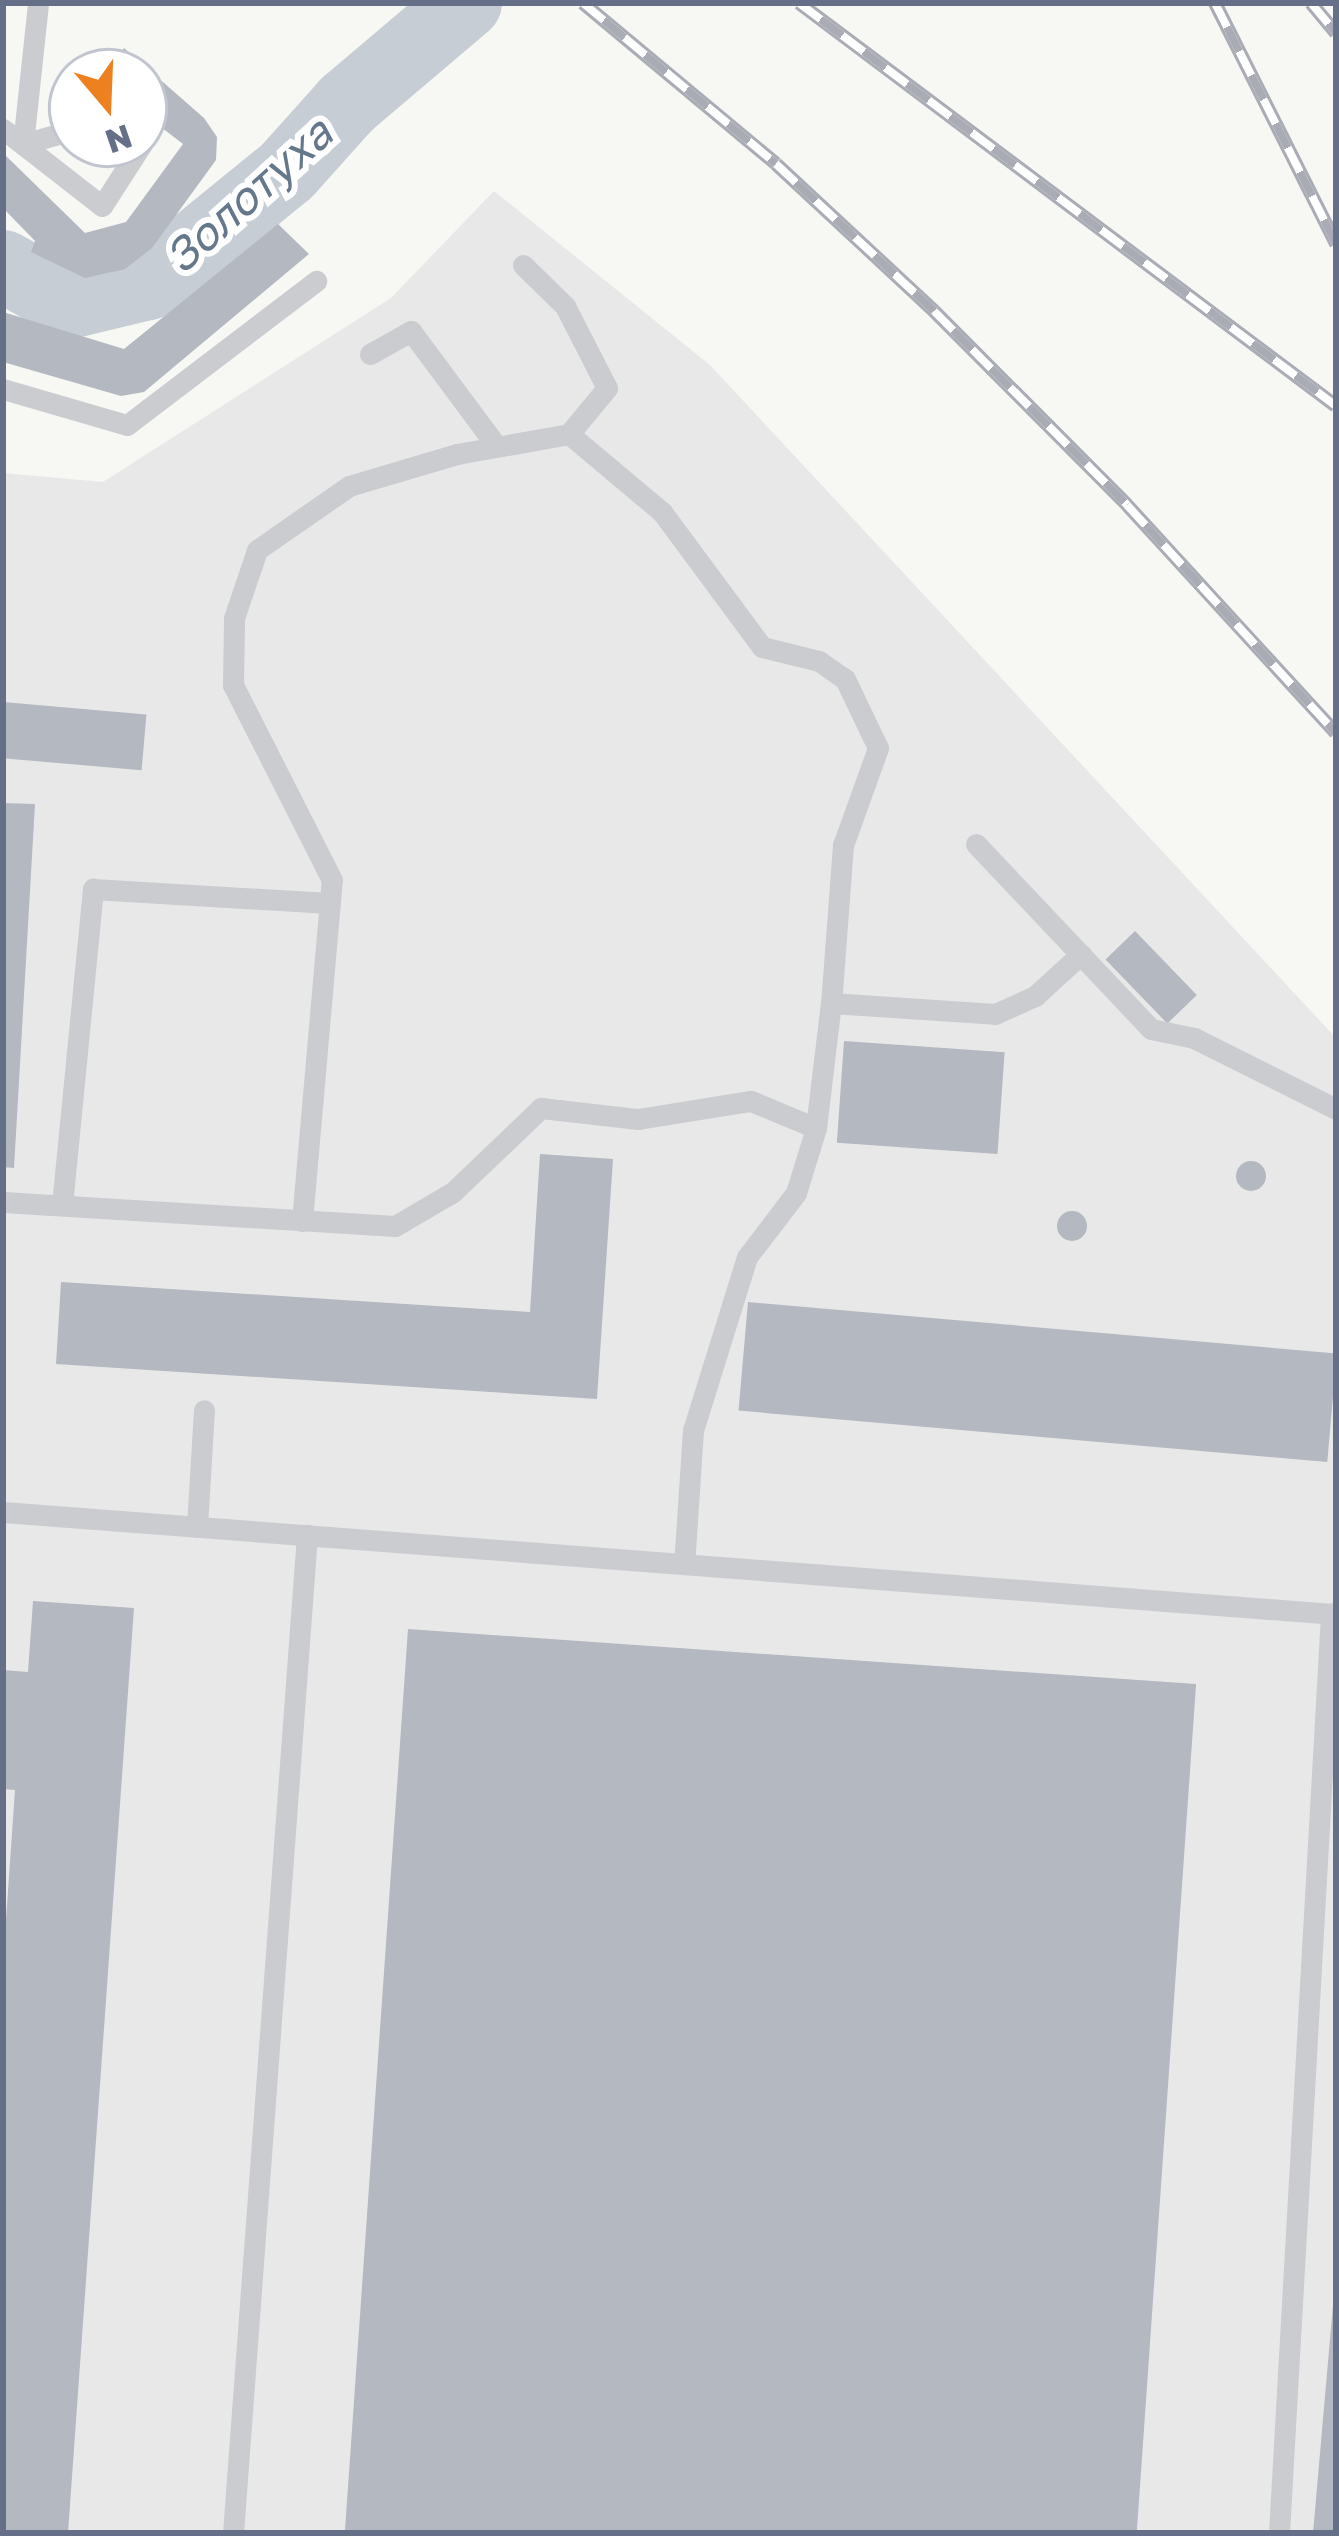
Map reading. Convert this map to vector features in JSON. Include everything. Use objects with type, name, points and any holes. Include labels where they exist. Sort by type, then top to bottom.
[{"type":"lane","points":[[22,144],[38,3]]},
{"type":"lane","points":[[3,129],[48,164]]},
{"type":"lane","points":[[22,144],[48,137]]},
{"type":"lane","points":[[53,168],[102,206],[127,168]]},
{"type":"lane","points":[[302,1221],[332,880],[314,834],[265,761],[233,685],[234,618],[257,550],[349,486],[497,447],[569,434],[607,388],[565,307],[524,266]]},
{"type":"lane","points":[[3,389],[127,425],[316,280]]},
{"type":"lane","points":[[370,353],[411,331],[497,447]]},
{"type":"lane","points":[[569,434],[662,512],[762,647],[819,661],[845,679],[864,708],[878,748],[843,845],[816,1127],[796,1192],[747,1257],[694,1430],[684,1564]]},
{"type":"lane","points":[[976,844],[1151,1029],[1194,1038],[1336,1109]]},
{"type":"lane","points":[[62,1205],[93,889],[330,903]]},
{"type":"lane","points":[[830,1003],[994,1014],[1036,996],[1081,954]]},
{"type":"lane","points":[[3,1202],[395,1226],[453,1192],[542,1108],[638,1119],[751,1101],[816,1127]]},
{"type":"lane","points":[[197,1527],[204,1411]]},
{"type":"lane","points":[[3,1512],[1334,1614],[1279,2533]]},
{"type":"lane","points":[[233,2533],[307,1535]]},
{"type":"shaded area","points":[[494,191],[710,365],[1336,1038],[1336,2533],[3,2533],[3,473],[103,482],[391,298]]},
{"type":"building","points":[[168,86],[204,118],[217,137],[216,160],[152,248],[125,269],[85,278],[31,252],[35,241],[3,208],[3,153],[85,233],[126,222],[183,144],[168,132]]},
{"type":"building","points":[[278,224],[309,254],[144,392],[121,396],[3,362],[3,312],[124,349]]},
{"type":"building","points":[[3,702],[146,715],[142,770],[3,758]]},
{"type":"building","points":[[3,803],[35,804],[14,1168],[3,1167]]},
{"type":"building","points":[[1135,931],[1197,995],[1167,1024],[1106,959]]},
{"type":"building","points":[[844,1041],[1005,1052],[997,1154],[837,1143]]},
{"type":"building","points":[[540,1154],[613,1159],[597,1399],[56,1364],[61,1282],[530,1312]]},
{"type":"building","points":[[1251,1161],[1262,1165],[1266,1176],[1262,1187],[1251,1191],[1240,1187],[1236,1176],[1240,1165]]},
{"type":"building","points":[[1072,1211],[1087,1226],[1072,1241],[1057,1226]]},
{"type":"building","points":[[748,1302],[1336,1353],[1327,1462],[739,1411]]},
{"type":"building","points":[[33,1601],[134,1608],[68,2533],[3,2533],[3,1963],[15,1790],[3,1789],[3,1670],[28,1672]]},
{"type":"building","points":[[408,1629],[1196,1684],[1137,2533],[345,2533]]},
{"type":"building","points":[[1333,2305],[1336,2533],[1313,2533]]},
{"type":"waterway","name":"Золотуха","points":[[3,266],[69,303],[148,284],[287,171],[347,104],[466,3]]},
{"type":"railway","points":[[583,3],[776,164],[934,311],[1127,505],[1336,733]]},
{"type":"railway","points":[[799,3],[1336,406]]},
{"type":"railway","points":[[1215,3],[1336,244]]},
{"type":"railway","points":[[1311,3],[1336,33]]}]
